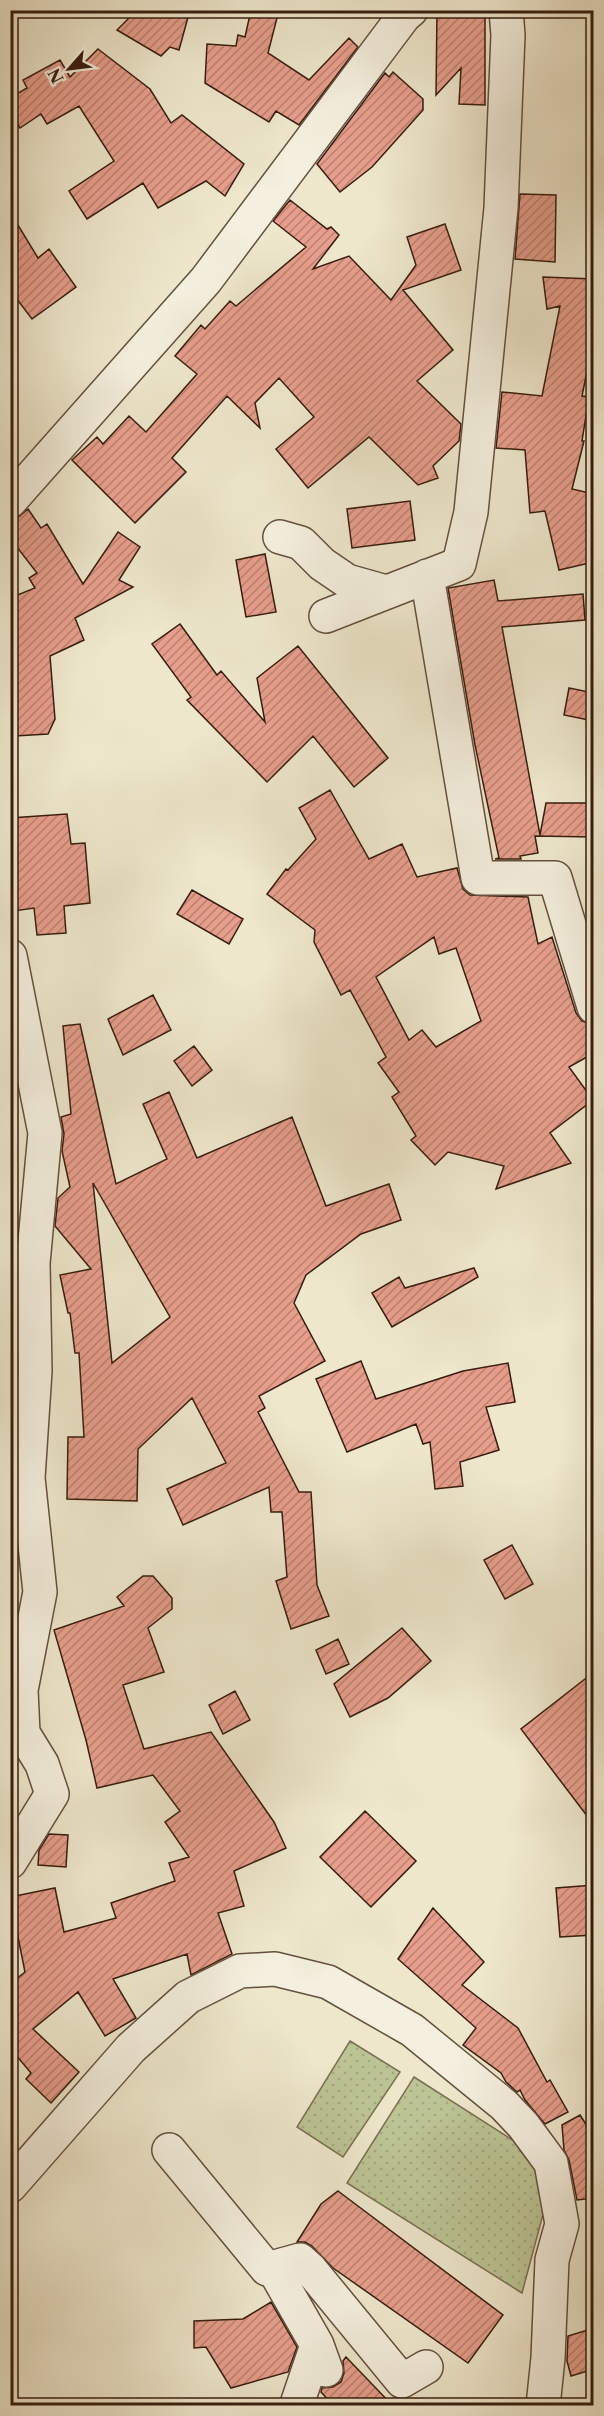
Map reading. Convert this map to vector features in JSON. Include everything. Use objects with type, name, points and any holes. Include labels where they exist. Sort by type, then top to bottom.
[{"type":"street","points":[[10,501],[206,280],[411,10]]},
{"type":"street","points":[[326,616],[459,564],[471,512],[501,208],[508,35],[506,10]]},
{"type":"street","points":[[280,537],[300,543],[322,564],[347,581],[386,592]]},
{"type":"street","points":[[427,576],[478,878],[555,878],[594,1007]]},
{"type":"street","points":[[10,956],[45,1132],[33,1263],[34,1371],[28,1478],[40,1592],[21,1690],[23,1733],[42,1764],[52,1794],[10,1862]]},
{"type":"street","points":[[10,2186],[131,2048],[188,1997],[240,1971],[275,1969],[328,1982],[412,2030],[504,2105],[523,2125],[551,2163],[562,2224],[552,2260],[548,2358],[543,2406]]},
{"type":"street","points":[[169,2150],[267,2270],[300,2260],[310,2268],[402,2381],[426,2367]]},
{"type":"street","points":[[273,2268],[322,2357],[297,2401]]},
{"type":"green space","points":[[350,2041],[400,2072],[343,2157],[297,2127]]},
{"type":"green space","points":[[414,2077],[528,2150],[546,2203],[522,2293],[347,2183]]},
{"type":"building","points":[[137,10],[190,10],[179,50],[170,47],[161,56],[117,30]]},
{"type":"building","points":[[251,10],[279,10],[268,53],[309,80],[349,38],[358,47],[299,125],[276,111],[269,122],[205,83],[207,44],[236,46],[238,35],[245,37]]},
{"type":"building","points":[[437,10],[485,13],[485,105],[459,104],[461,68],[436,95]]},
{"type":"building","points":[[98,49],[150,89],[171,123],[182,115],[244,164],[225,196],[206,181],[158,208],[143,183],[87,219],[69,191],[114,161],[79,106],[47,124],[41,114],[20,128],[10,112],[10,98],[27,88],[23,80],[60,60],[70,77]]},
{"type":"building","points":[[393,72],[423,99],[423,110],[372,167],[340,192],[317,164],[385,73],[389,77]]},
{"type":"building","points":[[520,194],[556,195],[555,262],[515,259]]},
{"type":"building","points":[[290,200],[327,229],[331,227],[339,235],[313,269],[349,256],[391,300],[416,265],[407,237],[445,224],[461,270],[403,290],[453,350],[417,381],[461,424],[459,441],[433,466],[438,478],[418,485],[369,437],[308,488],[276,449],[314,417],[279,378],[255,403],[260,428],[227,396],[172,458],[186,472],[135,523],[72,460],[97,437],[103,444],[129,416],[146,432],[197,374],[175,356],[201,325],[205,329],[230,301],[236,306],[306,247],[273,221]]},
{"type":"building","points":[[10,212],[38,258],[49,249],[76,287],[32,319],[10,290]]},
{"type":"building","points":[[543,277],[594,279],[594,336],[582,396],[589,397],[582,441],[584,441],[572,489],[594,494],[594,562],[559,570],[545,511],[530,513],[525,450],[496,448],[502,392],[542,396],[560,306],[547,309]]},
{"type":"building","points":[[410,501],[415,540],[352,548],[347,509]]},
{"type":"building","points":[[28,509],[41,528],[47,524],[83,584],[118,532],[140,547],[119,580],[133,587],[75,618],[84,640],[50,656],[55,719],[48,734],[15,736],[10,677],[10,598],[35,588],[29,578],[37,573],[10,538],[10,519],[16,519]]},
{"type":"building","points":[[265,554],[276,612],[246,617],[236,560]]},
{"type":"building","points":[[494,580],[498,601],[583,594],[585,620],[502,627],[540,835],[546,803],[594,803],[594,837],[535,836],[538,853],[520,856],[521,859],[495,859],[499,858],[475,745],[448,588]]},
{"type":"building","points":[[180,624],[217,675],[221,671],[265,722],[257,678],[298,646],[388,758],[354,787],[313,736],[267,782],[187,700],[191,697],[152,644]]},
{"type":"building","points":[[569,688],[594,693],[594,721],[564,715]]},
{"type":"building","points":[[330,790],[369,859],[402,844],[417,877],[457,868],[463,889],[470,895],[528,897],[538,944],[552,937],[576,1013],[582,1021],[594,1025],[594,1053],[569,1067],[593,1100],[550,1133],[571,1163],[496,1189],[504,1166],[448,1152],[435,1165],[411,1140],[416,1136],[392,1097],[399,1092],[378,1063],[386,1057],[350,990],[341,995],[314,942],[315,930],[267,894],[286,869],[288,870],[316,839],[299,808]],"holes":[[[434,937],[439,954],[456,948],[481,1021],[436,1047],[422,1030],[409,1040],[376,977]]]},
{"type":"building","points":[[67,814],[71,844],[85,843],[90,903],[64,906],[66,933],[37,935],[34,908],[14,911],[10,883],[10,818]]},
{"type":"building","points":[[192,890],[243,919],[229,944],[177,914]]},
{"type":"building","points":[[153,995],[171,1030],[123,1055],[108,1019]]},
{"type":"building","points":[[80,1024],[116,1184],[167,1159],[143,1104],[169,1092],[197,1158],[292,1117],[326,1206],[389,1184],[401,1220],[361,1234],[306,1275],[294,1303],[325,1361],[259,1396],[265,1408],[258,1412],[299,1492],[311,1492],[317,1585],[329,1616],[291,1629],[276,1581],[287,1577],[282,1512],[271,1512],[269,1487],[183,1525],[167,1489],[226,1463],[192,1398],[138,1449],[137,1501],[67,1499],[68,1437],[84,1437],[79,1353],[75,1353],[70,1313],[68,1313],[60,1275],[91,1269],[55,1226],[58,1198],[70,1187],[62,1151],[64,1134],[61,1117],[71,1114],[63,1026]],"holes":[[[93,1183],[170,1317],[112,1363]]]},
{"type":"building","points":[[194,1046],[212,1070],[192,1086],[174,1061]]},
{"type":"building","points":[[474,1268],[478,1277],[392,1327],[372,1293],[399,1277],[405,1288]]},
{"type":"building","points":[[361,1361],[376,1399],[463,1371],[508,1363],[515,1402],[486,1407],[499,1450],[460,1462],[463,1486],[435,1489],[430,1442],[423,1444],[416,1424],[347,1452],[316,1379]]},
{"type":"building","points":[[512,1545],[533,1584],[505,1599],[484,1560]]},
{"type":"building","points":[[143,1576],[153,1576],[172,1598],[172,1609],[148,1628],[164,1672],[123,1685],[144,1749],[211,1732],[274,1822],[286,1848],[234,1871],[244,1906],[218,1913],[232,1954],[191,1975],[187,1954],[113,1979],[136,2018],[105,2036],[78,1992],[33,2029],[79,2072],[51,2103],[26,2079],[31,2073],[10,2048],[10,1984],[25,1972],[10,1897],[55,1888],[64,1932],[116,1918],[111,1903],[175,1881],[169,1863],[189,1857],[165,1822],[180,1811],[153,1775],[97,1788],[86,1740],[54,1630],[124,1606],[117,1597]]},
{"type":"building","points":[[402,1628],[431,1661],[388,1698],[350,1717],[334,1684]]},
{"type":"building","points":[[338,1639],[349,1664],[326,1674],[316,1650]]},
{"type":"building","points":[[594,1672],[594,1825],[521,1729]]},
{"type":"building","points":[[235,1691],[250,1720],[223,1734],[209,1705]]},
{"type":"building","points":[[365,1811],[416,1861],[371,1907],[320,1857]]},
{"type":"building","points":[[49,1834],[68,1835],[66,1867],[38,1865],[39,1850]]},
{"type":"building","points":[[594,1885],[594,1935],[560,1937],[556,1888]]},
{"type":"building","points":[[433,1908],[484,1962],[462,1985],[518,2028],[547,2082],[550,2080],[568,2112],[545,2124],[525,2100],[520,2090],[517,2092],[506,2082],[501,2073],[463,2045],[476,2028],[398,1959]]},
{"type":"building","points":[[580,2115],[589,2129],[594,2198],[577,2200],[569,2160],[564,2150],[562,2125]]},
{"type":"building","points":[[338,2191],[503,2315],[468,2363],[333,2268],[312,2246],[305,2242],[297,2242],[321,2204]]},
{"type":"building","points":[[271,2302],[297,2347],[288,2372],[231,2388],[206,2347],[194,2348],[194,2321],[243,2319]]},
{"type":"building","points":[[594,2328],[594,2369],[571,2376],[567,2361],[568,2336]]},
{"type":"building","points":[[346,2357],[393,2406],[334,2406],[321,2392],[322,2388],[333,2387],[341,2382],[344,2373],[343,2361]]}]
